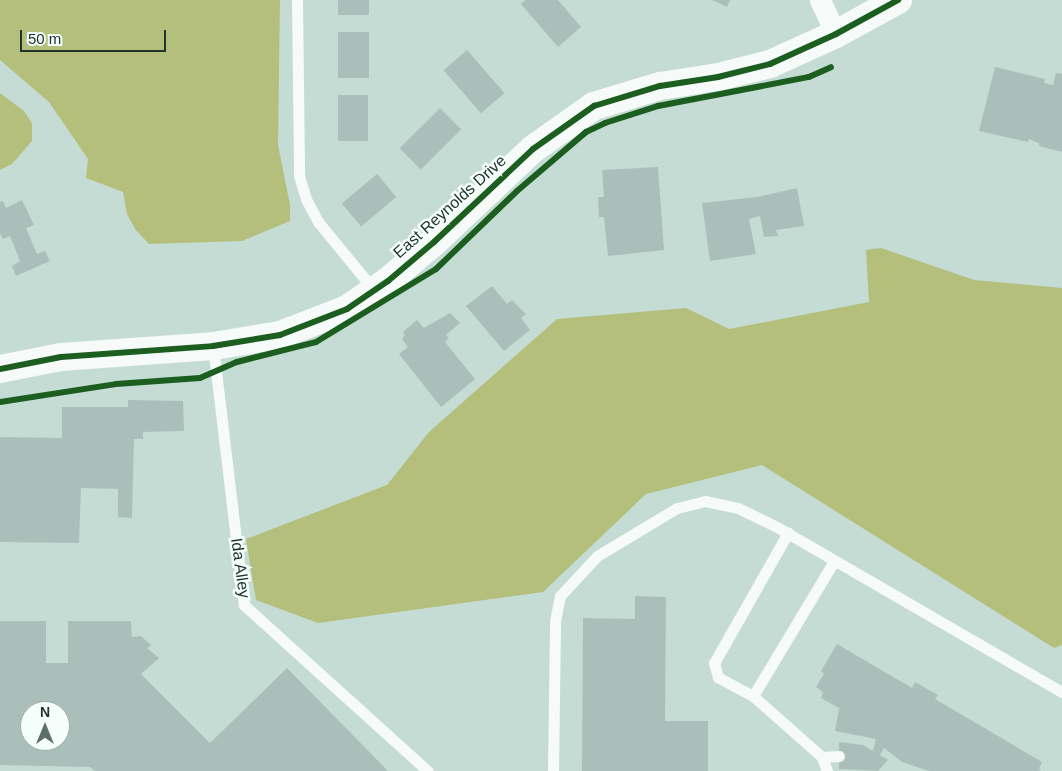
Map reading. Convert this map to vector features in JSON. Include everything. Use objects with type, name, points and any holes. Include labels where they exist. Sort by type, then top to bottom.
[{"type":"street","points":[[820,0],[836,34]]},
{"type":"street","name":"East Reynolds Drive","points":[[0,369],[60,357],[214,346],[280,335],[347,309],[434,242],[533,149],[594,106],[660,86],[718,77],[770,64],[836,34],[898,0]]},
{"type":"lane","points":[[297,0],[299,176],[306,199],[319,223],[374,290]]},
{"type":"lane","name":"Ida Alley","points":[[214,346],[244,605],[428,771]]},
{"type":"lane","points":[[553,771],[555,621],[560,596],[597,556],[669,513],[704,501],[738,508],[788,533],[1062,692]]},
{"type":"lane","points":[[788,533],[714,663],[718,677],[753,696],[822,757],[827,771]]},
{"type":"lane","points":[[753,696],[834,561]]},
{"type":"lane","points":[[822,757],[839,756]]},
{"type":"green space","points":[[0,0],[280,0],[278,145],[290,205],[290,221],[242,241],[149,244],[135,229],[127,214],[123,192],[86,178],[88,159],[49,102],[0,60]]},
{"type":"green space","points":[[0,93],[24,111],[32,123],[32,141],[12,164],[0,170]]},
{"type":"green space","points":[[881,248],[974,280],[1062,288],[1062,645],[1054,648],[762,465],[646,494],[543,592],[318,623],[256,600],[246,539],[387,485],[429,432],[557,319],[686,308],[729,329],[869,302],[866,250]]},
{"type":"building","points":[[338,0],[369,0],[369,15],[338,15]]},
{"type":"building","points":[[525,0],[558,0],[581,27],[558,47],[521,4]]},
{"type":"building","points":[[712,0],[730,0],[727,7]]},
{"type":"building","points":[[338,32],[369,32],[369,78],[338,78]]},
{"type":"building","points":[[467,50],[504,93],[481,113],[444,70]]},
{"type":"building","points":[[995,67],[1045,79],[1044,83],[1053,85],[1056,73],[1062,74],[1062,152],[1039,146],[1039,143],[1029,139],[1028,142],[979,131]]},
{"type":"building","points":[[338,95],[368,95],[368,141],[338,141]]},
{"type":"building","points":[[440,108],[461,129],[421,170],[400,148]]},
{"type":"building","points":[[658,167],[664,250],[608,256],[604,217],[599,217],[598,197],[604,197],[602,170]]},
{"type":"building","points":[[377,174],[396,197],[361,227],[342,204]]},
{"type":"building","points":[[797,188],[804,226],[776,230],[778,236],[764,237],[760,216],[749,219],[756,254],[710,261],[702,203],[757,197]]},
{"type":"building","points":[[22,200],[34,225],[26,228],[37,254],[45,251],[50,261],[16,276],[12,266],[20,261],[10,236],[3,239],[0,233],[0,202],[3,201],[6,208]]},
{"type":"building","points":[[492,286],[507,304],[512,300],[526,314],[521,318],[530,330],[504,351],[466,306]]},
{"type":"building","points":[[450,313],[460,323],[446,335],[449,338],[445,342],[475,379],[441,407],[399,354],[408,347],[402,339],[405,335],[403,332],[417,320],[424,328]]},
{"type":"building","points":[[128,400],[183,401],[184,431],[143,432],[143,439],[134,439],[132,518],[118,517],[118,489],[81,488],[79,543],[0,542],[0,437],[62,438],[62,407],[128,407]]},
{"type":"building","points":[[635,596],[666,597],[665,721],[708,721],[708,771],[582,771],[583,618],[635,619]]},
{"type":"building","points":[[0,621],[46,621],[46,663],[68,663],[68,621],[131,621],[132,637],[141,636],[151,645],[147,648],[159,658],[141,674],[210,743],[287,668],[388,771],[95,771],[90,767],[0,765]]},
{"type":"building","points":[[837,644],[912,688],[915,682],[938,695],[935,699],[1042,762],[1039,769],[1041,771],[929,771],[902,762],[884,748],[880,755],[888,760],[878,771],[839,769],[839,742],[863,745],[873,751],[876,739],[835,731],[839,708],[821,698],[823,692],[816,687],[824,674],[821,671]]},
{"type":"cycle path","points":[[0,369],[61,357],[213,346],[280,335],[347,309],[388,281],[434,242],[533,149],[594,106],[660,86],[718,77],[770,64],[836,34],[898,0]]},
{"type":"cycle path","points":[[0,402],[116,384],[200,378],[237,362],[316,342],[436,269],[517,191],[586,132],[605,123],[658,106],[809,77],[831,67]]}]
